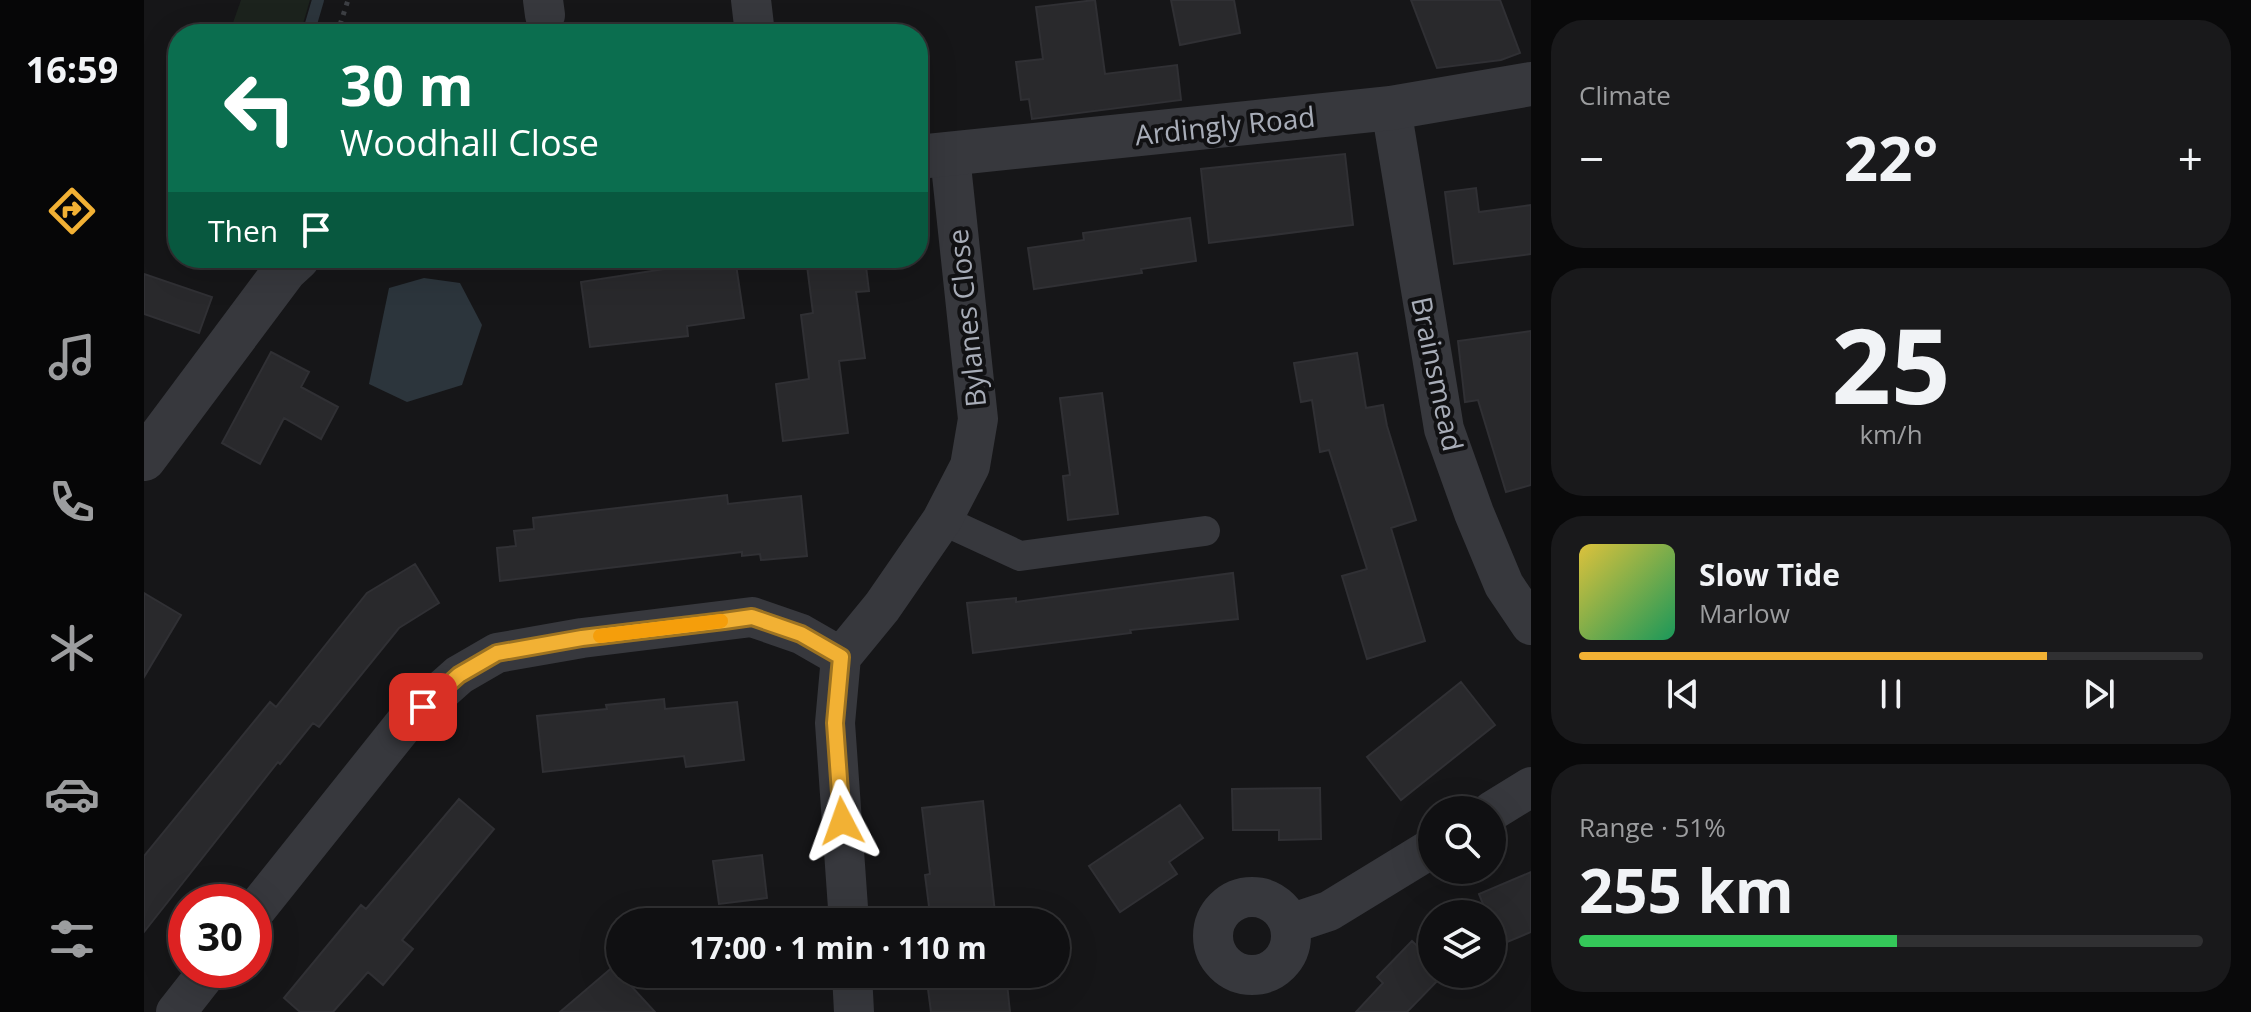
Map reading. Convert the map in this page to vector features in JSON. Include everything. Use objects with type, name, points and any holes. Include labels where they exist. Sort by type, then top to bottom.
[{"type":"street","points":[[751,0],[754,24]]},
{"type":"street","name":"Ardingly Road","points":[[934,157],[1391,108],[1531,84]]},
{"type":"street","name":"Brainsmead","points":[[1391,108],[1444,429],[1504,585],[1531,625]]},
{"type":"street","name":"Bylanes Close","points":[[841,657],[882,607],[942,520],[970,466],[978,419],[934,157]]},
{"type":"street","points":[[144,459],[288,268]]},
{"type":"street","points":[[942,520],[1020,556],[1205,531]]},
{"type":"street","points":[[272,889],[405,723],[459,675],[497,653],[582,638],[752,617],[801,634],[841,657],[835,723],[848,908]]},
{"type":"street","points":[[1506,802],[1531,787]]},
{"type":"street","points":[[1290,924],[1329,911],[1418,857]]},
{"type":"street","points":[[176,1012],[195,988]]},
{"type":"street","points":[[853,988],[854,1012]]},
{"type":"path","points":[[340,24],[348,0]]},
{"type":"shaded area","points":[[241,0],[310,0],[303,24],[233,24]]},
{"type":"shaded area","points":[[424,278],[460,283],[482,325],[462,385],[407,402],[369,384],[389,288]]},
{"type":"building","points":[[1095,0],[1105,74],[1177,65],[1181,100],[1032,119],[1029,99],[1021,100],[1016,62],[1043,59],[1036,7]]},
{"type":"building","points":[[1171,0],[1234,0],[1240,33],[1180,45]]},
{"type":"building","points":[[1411,0],[1500,0],[1520,53],[1501,60],[1437,68]]},
{"type":"building","points":[[1345,154],[1353,225],[1209,243],[1201,169]]},
{"type":"building","points":[[1476,188],[1479,212],[1531,205],[1531,254],[1454,264],[1445,192]]},
{"type":"building","points":[[1190,218],[1196,261],[1141,269],[1142,273],[1034,289],[1028,248],[1084,240],[1083,233]]},
{"type":"building","points":[[671,268],[736,268],[744,318],[687,326],[688,336],[590,347],[581,282]]},
{"type":"building","points":[[807,268],[866,268],[869,291],[856,292],[865,358],[839,361],[848,433],[783,441],[776,384],[809,379],[801,315],[813,313]]},
{"type":"building","points":[[144,274],[212,297],[199,333],[144,314]]},
{"type":"building","points":[[1531,331],[1531,485],[1506,492],[1478,400],[1465,402],[1458,341]]},
{"type":"building","points":[[271,352],[309,372],[301,387],[338,407],[321,439],[284,418],[260,464],[222,443]]},
{"type":"building","points":[[1357,353],[1366,408],[1383,405],[1416,520],[1391,528],[1425,641],[1367,659],[1342,576],[1367,569],[1329,450],[1320,452],[1312,400],[1301,402],[1294,363]]},
{"type":"building","points":[[1102,393],[1118,514],[1068,520],[1063,476],[1070,475],[1060,398]]},
{"type":"building","points":[[727,495],[728,504],[801,496],[807,556],[761,560],[760,554],[742,556],[742,552],[500,581],[497,548],[516,546],[514,531],[534,529],[533,518]]},
{"type":"building","points":[[415,564],[439,603],[399,628],[319,727],[313,723],[280,764],[278,762],[182,884],[168,884],[168,902],[144,932],[144,856],[270,702],[276,707],[367,593]]},
{"type":"building","points":[[1233,573],[1238,619],[1130,630],[1131,633],[973,653],[967,603],[1016,598],[1016,602]]},
{"type":"building","points":[[144,593],[181,615],[144,677]]},
{"type":"building","points":[[1461,682],[1495,725],[1401,800],[1367,757]]},
{"type":"building","points":[[664,699],[665,709],[737,702],[744,760],[686,767],[684,756],[543,772],[537,716]]},
{"type":"building","points":[[1320,788],[1321,839],[1279,840],[1279,830],[1233,830],[1232,789]]},
{"type":"building","points":[[459,799],[494,829],[402,940],[413,949],[383,985],[368,972],[333,1012],[300,1012],[284,998],[361,905],[366,909]]},
{"type":"building","points":[[983,801],[994,908],[929,908],[925,875],[930,874],[922,808]]},
{"type":"building","points":[[1180,805],[1203,838],[1169,862],[1177,874],[1120,912],[1089,866]]},
{"type":"building","points":[[762,855],[767,898],[719,904],[713,861]]},
{"type":"building","points":[[1531,872],[1531,932],[1506,942],[1506,900],[1481,900],[1479,894]]},
{"type":"building","points":[[1412,941],[1418,947],[1418,988],[1430,988],[1407,1012],[1356,1012],[1383,983],[1377,977]]},
{"type":"building","points":[[606,973],[606,988],[633,988],[655,1012],[560,1012]]},
{"type":"building","points":[[928,988],[1007,988],[1010,1012],[931,1012]]},
{"type":"waterway","points":[[311,24],[318,0]]},
{"type":"slow traffic","points":[[600,636],[721,621]]},
{"type":"route","points":[[423,707],[459,675],[497,653],[582,638],[752,617],[801,634],[841,657],[835,723],[842,821]]}]
